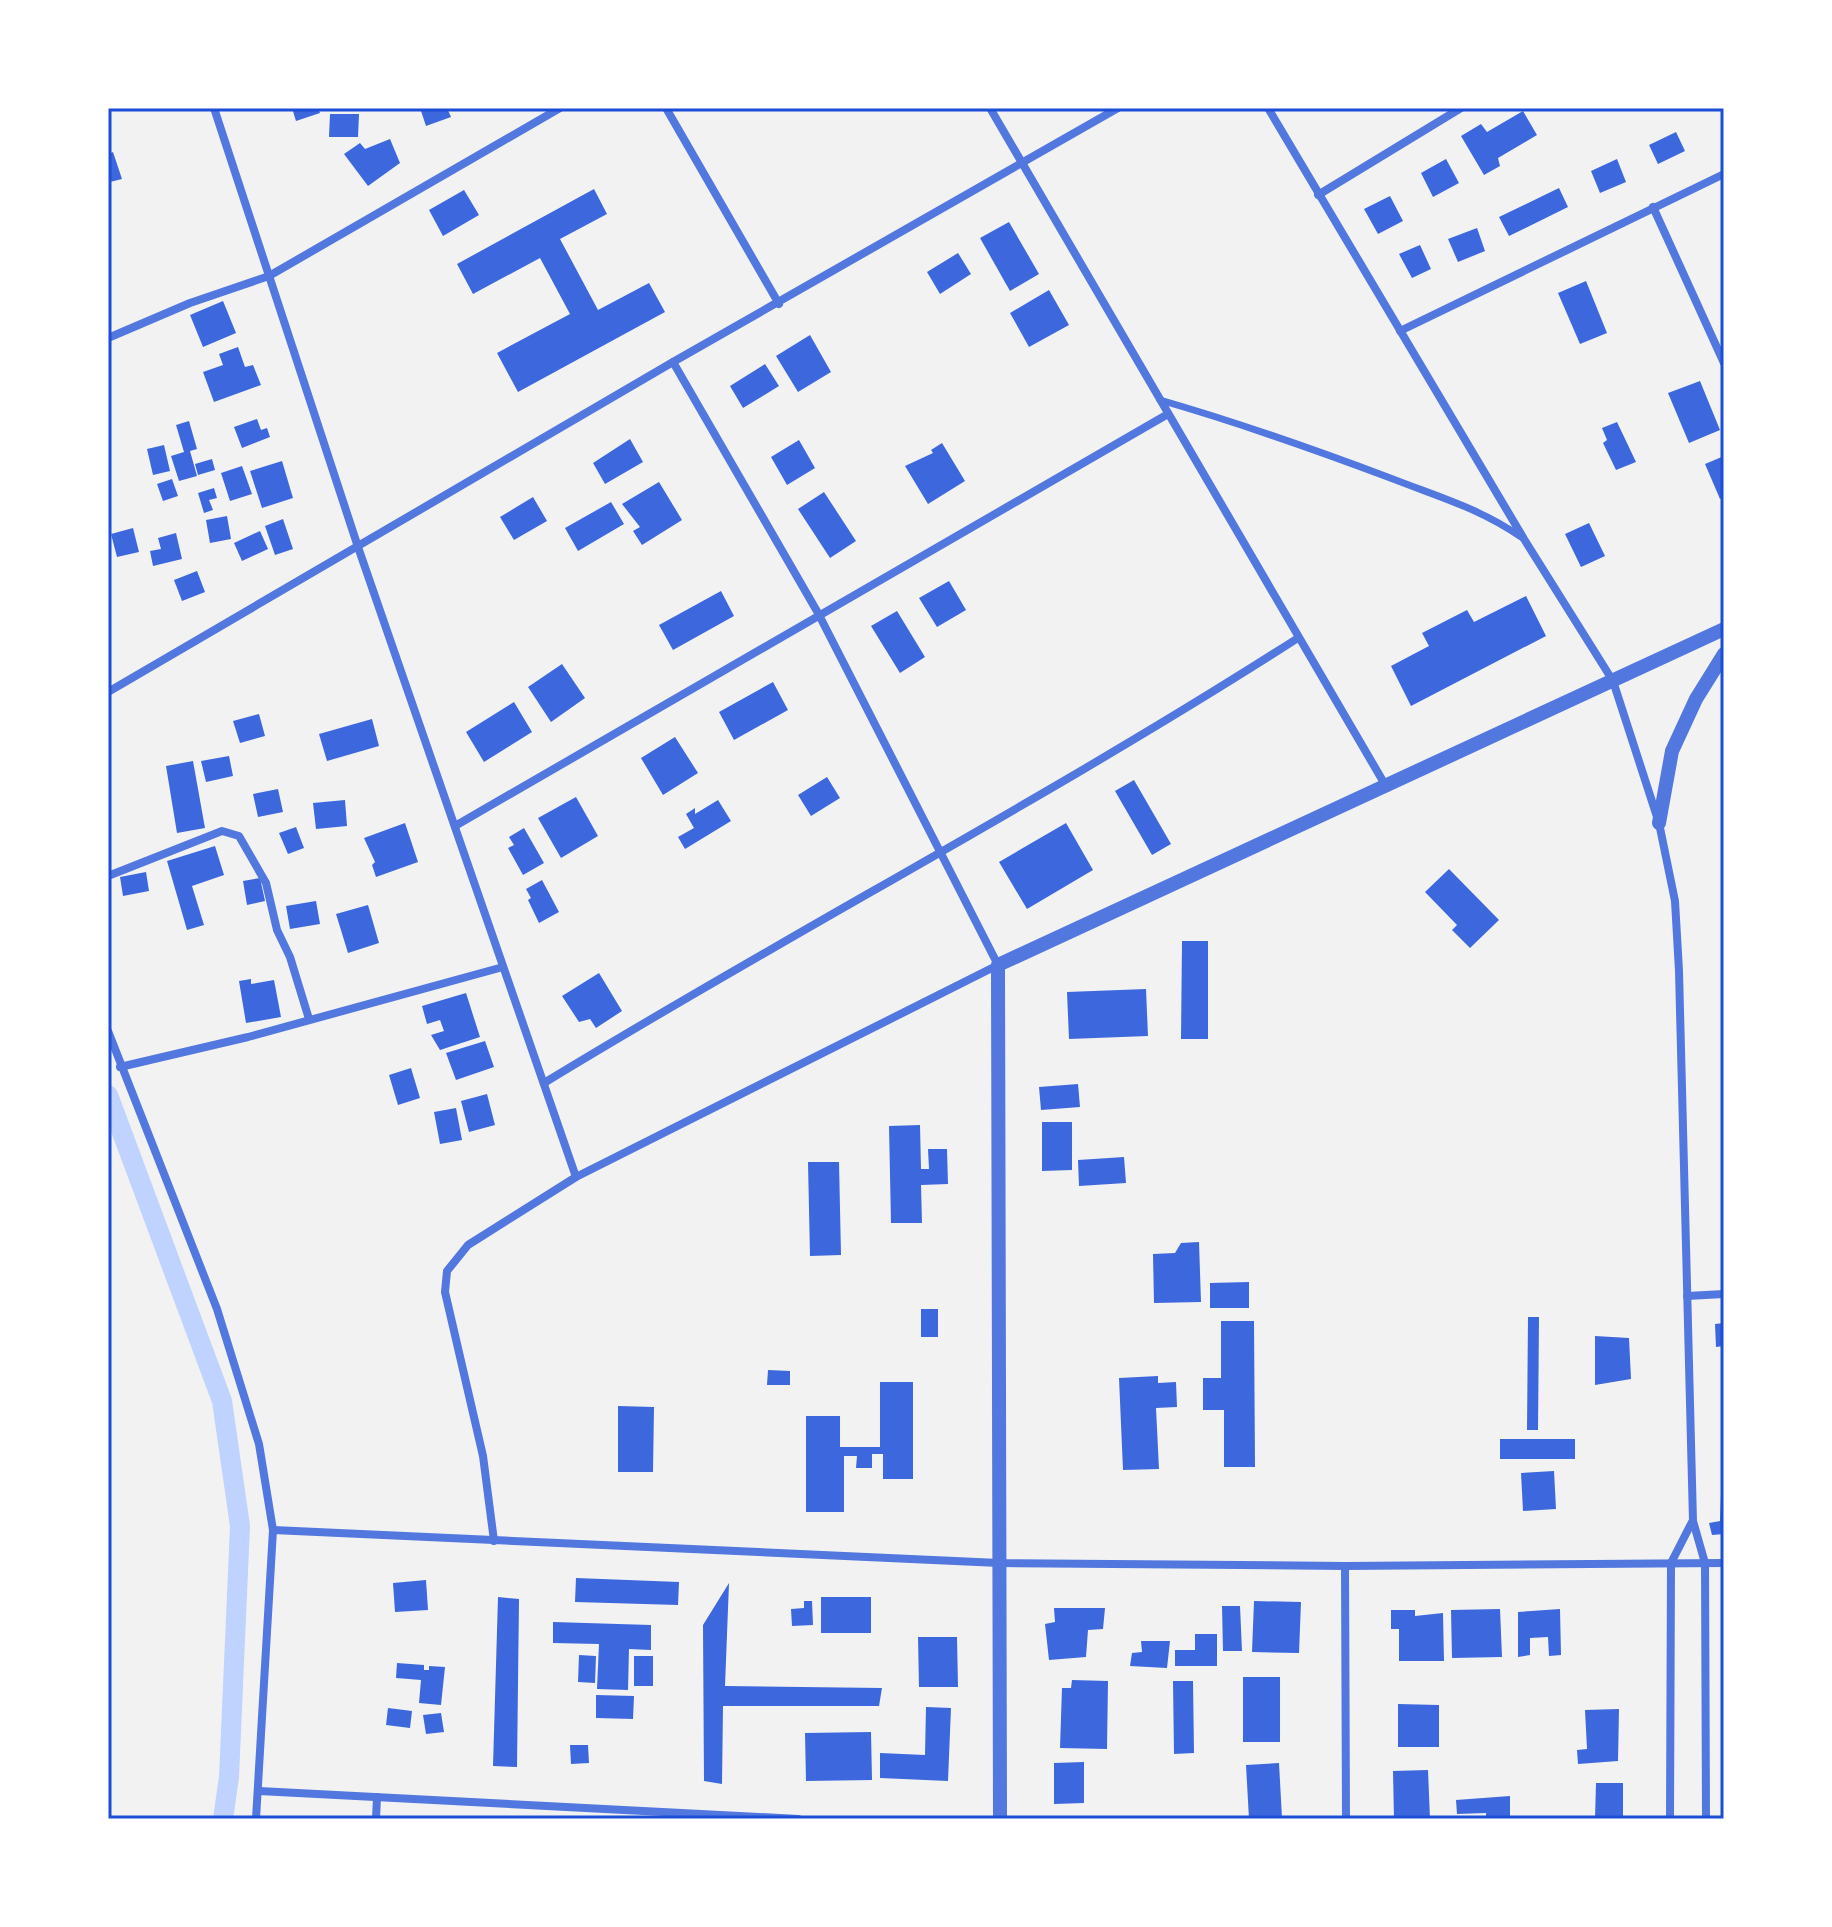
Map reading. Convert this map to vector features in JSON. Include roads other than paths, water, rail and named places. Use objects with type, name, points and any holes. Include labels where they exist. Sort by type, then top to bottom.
[{"type":"street","points":[[214,108],[358,547],[576,1177]]},
{"type":"street","points":[[108,338],[190,303],[269,276],[560,108]]},
{"type":"street","points":[[666,108],[779,304]]},
{"type":"street","points":[[990,108],[1387,788]]},
{"type":"street","points":[[108,692],[673,362],[1118,108]]},
{"type":"street","points":[[1268,108],[1524,539],[1613,681],[1659,823],[1675,901],[1679,971],[1693,1521],[1705,1563],[1706,1819]]},
{"type":"street","points":[[1318,195],[1461,108]]},
{"type":"street","points":[[1400,331],[1724,174]]},
{"type":"street","points":[[1653,207],[1724,363]]},
{"type":"street","points":[[673,362],[818,613],[998,965],[1000,1819]]},
{"type":"street","points":[[1158,400],[1278,435],[1455,501],[1489,515],[1524,539]]},
{"type":"street","points":[[455,826],[818,613],[1168,414]]},
{"type":"street","points":[[494,1541],[475,1417],[447,1312],[447,1271],[468,1245],[576,1177],[998,965],[1387,788],[1724,629]]},
{"type":"street","points":[[544,1083],[662,1011],[940,854],[1193,705],[1298,638]]},
{"type":"street","points":[[1659,823],[1672,751],[1696,699],[1724,654]]},
{"type":"street","points":[[108,876],[222,831],[239,836],[266,883],[277,930],[290,957],[309,1019]]},
{"type":"street","points":[[120,1067],[503,967]]},
{"type":"street","points":[[108,1031],[217,1309],[259,1444],[273,1530],[256,1819]]},
{"type":"street","points":[[1687,1296],[1724,1294]]},
{"type":"street","points":[[1670,1819],[1671,1563],[1693,1521]]},
{"type":"street","points":[[273,1530],[999,1563],[1345,1566],[1724,1563]]},
{"type":"street","points":[[1345,1566],[1346,1819]]},
{"type":"street","points":[[259,1791],[798,1819]]},
{"type":"street","points":[[376,1819],[377,1797]]},
{"type":"waterway","points":[[108,1095],[222,1401],[240,1526],[229,1777],[223,1819]]}]
